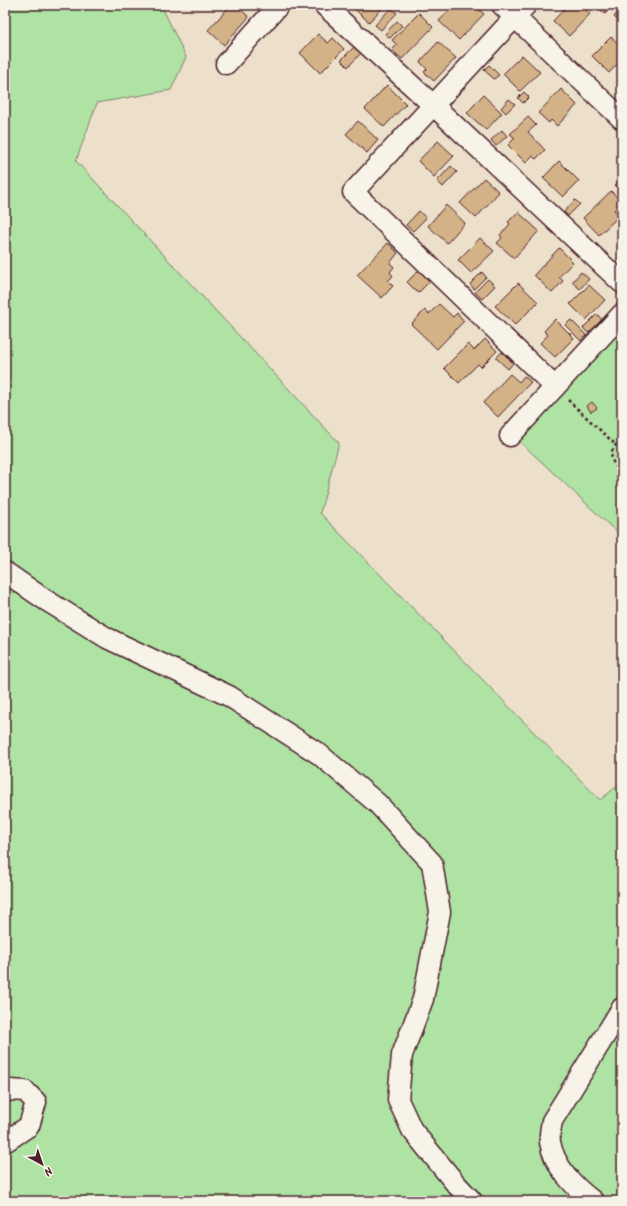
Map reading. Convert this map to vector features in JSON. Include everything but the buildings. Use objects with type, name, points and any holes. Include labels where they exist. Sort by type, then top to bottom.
[{"type":"street","points":[[226,64],[279,5]]},
{"type":"street","points":[[324,5],[433,105],[622,283]]},
{"type":"street","points":[[555,387],[352,192],[433,105],[515,9],[622,119]]},
{"type":"street","points":[[510,436],[622,314]]},
{"type":"street","points":[[5,572],[44,599],[107,638],[230,696],[319,754],[378,804],[432,863],[440,912],[423,999],[402,1055],[398,1100],[412,1130],[456,1184],[472,1201]]},
{"type":"street","points":[[593,1201],[579,1190],[554,1157],[550,1141],[552,1121],[622,1008]]},
{"type":"street","points":[[5,1092],[10,1090],[25,1091],[36,1102],[29,1126],[5,1142]]},
{"type":"path","points":[[555,387],[616,444]]},
{"type":"path","points":[[622,441],[616,444],[611,458],[616,467],[622,470]]},
{"type":"green space","points":[[5,5],[161,5],[186,57],[171,90],[97,103],[76,161],[339,443],[320,513],[600,800],[622,782],[622,1201],[5,1201]]},
{"type":"green space","points":[[622,329],[622,537],[518,440]]}]
